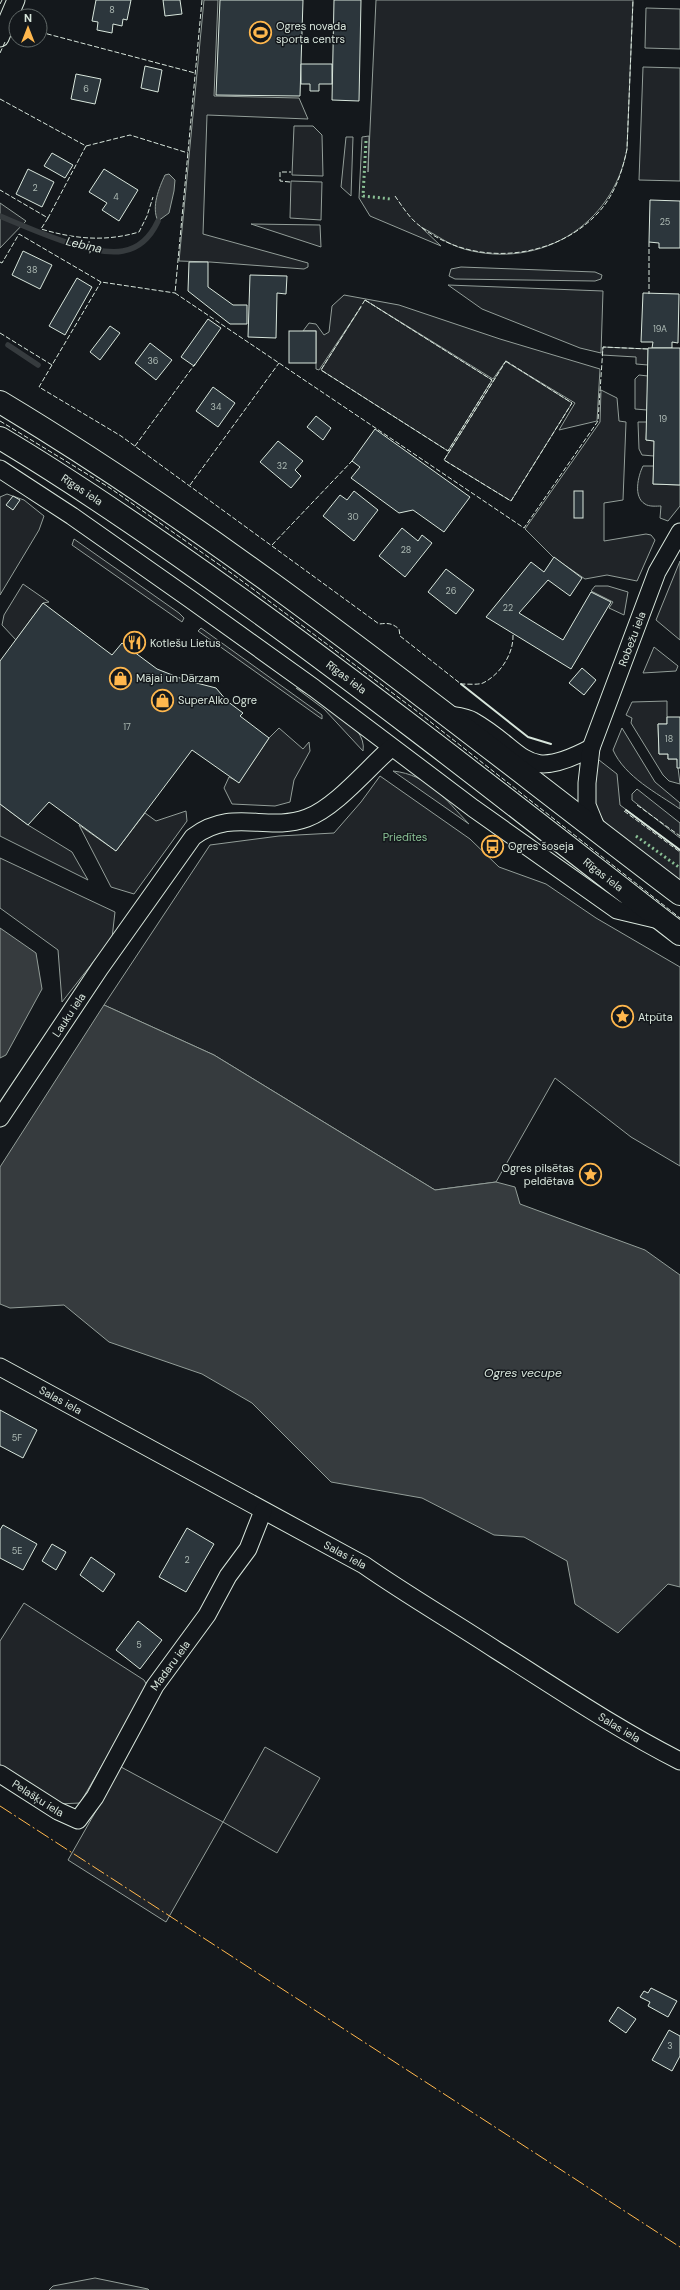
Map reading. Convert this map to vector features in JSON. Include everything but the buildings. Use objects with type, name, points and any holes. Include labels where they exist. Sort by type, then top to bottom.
[{"type":"highway","points":[[0,402],[100,463],[166,508],[339,633],[680,894]]},
{"type":"highway","name":"Rīgas iela","points":[[0,438],[47,466],[150,535],[318,656],[672,927]]},
{"type":"street","points":[[0,38],[16,0]]},
{"type":"street","points":[[0,469],[72,516],[314,688],[391,748],[550,864],[617,910],[672,927]]},
{"type":"street","name":"Robežu iela","points":[[598,832],[588,805],[587,783],[591,748],[657,572],[680,532]]},
{"type":"street","points":[[445,714],[472,720],[526,761],[549,765],[568,761],[591,748]]},
{"type":"street","name":"Lauku iela","points":[[0,1118],[139,912],[193,837],[206,827],[242,820],[281,823],[307,818],[329,805],[391,748]]},
{"type":"street","name":"Salas iela","points":[[0,1367],[110,1425],[263,1511],[364,1565],[396,1588],[496,1649],[587,1710],[680,1761]]},
{"type":"street","name":"Madaru iela","points":[[78,1820],[95,1797],[156,1686],[207,1615],[228,1576],[248,1549],[263,1511]]},
{"type":"street","name":"Pelašķu iela","points":[[0,1774],[58,1811],[78,1820]]},
{"type":"green space","points":[[204,0],[218,0],[214,96],[299,98],[308,119],[207,115],[203,234],[308,263],[308,267],[304,269],[179,261]]},
{"type":"green space","points":[[376,0],[633,0],[627,149],[619,176],[606,200],[589,220],[568,236],[545,247],[519,253],[492,254],[458,247],[421,227],[441,246],[370,216],[359,198],[362,137],[369,136],[368,172]]},
{"type":"green space","points":[[646,8],[680,9],[680,49],[645,48]]},
{"type":"green space","points":[[643,67],[680,68],[680,181],[639,180]]},
{"type":"green space","points":[[294,126],[313,126],[322,135],[323,176],[292,175]]},
{"type":"green space","points":[[346,137],[353,137],[351,196],[341,187]]},
{"type":"green space","points":[[291,181],[322,182],[321,220],[290,218]]},
{"type":"green space","points":[[0,203],[26,221],[0,248]]},
{"type":"green space","points":[[251,224],[320,225],[321,247]]},
{"type":"green space","points":[[461,267],[595,272],[602,275],[601,279],[595,281],[455,279],[449,276],[451,269]]},
{"type":"green space","points":[[448,285],[603,291],[601,353],[580,348],[482,309]]},
{"type":"green space","points":[[344,295],[399,305],[500,339],[600,369],[597,421],[559,430],[575,403],[505,361],[572,403],[511,501],[444,460],[505,362],[493,379],[365,300],[492,380],[448,451],[321,370],[361,307],[319,370],[316,369],[316,331],[303,331],[309,323],[316,324],[324,335],[329,332],[332,306]]},
{"type":"green space","points":[[603,347],[648,349],[648,365],[636,364],[636,357],[602,355]]},
{"type":"green space","points":[[639,375],[648,376],[647,410],[635,409],[635,379]]},
{"type":"green space","points":[[601,390],[617,398],[619,421],[626,422],[623,500],[604,503],[604,541],[646,534],[651,535],[655,540],[637,581],[607,575],[585,579],[553,557],[525,529],[600,422]]},
{"type":"green space","points":[[638,422],[647,422],[646,440],[654,441],[654,456],[642,455],[639,449]]},
{"type":"green space","points":[[643,466],[654,466],[653,484],[680,485],[680,506],[668,521],[660,518],[661,506],[647,505],[641,501],[639,497],[638,481]]},
{"type":"green space","points":[[7,494],[24,500],[44,516],[39,530],[0,595],[0,497]]},
{"type":"green space","points":[[74,539],[179,613],[184,618],[182,622],[72,545]]},
{"type":"green space","points":[[680,561],[680,640],[656,620]]},
{"type":"green space","points":[[23,584],[49,602],[43,603],[16,640],[2,625],[4,615]]},
{"type":"green space","points":[[595,586],[608,586],[628,592],[624,615],[609,608],[613,602],[591,591]]},
{"type":"green space","points":[[201,628],[322,715],[322,719],[198,631]]},
{"type":"green space","points":[[654,647],[678,666],[676,671],[643,673]]},
{"type":"green space","points":[[296,688],[328,706],[350,722],[358,731],[362,741],[363,751],[324,709]]},
{"type":"green space","points":[[667,701],[667,724],[658,724],[659,754],[668,754],[668,759],[677,759],[680,784],[669,781],[663,775],[631,723],[632,718],[626,715],[632,702]]},
{"type":"green space","points":[[279,728],[303,749],[309,742],[310,751],[294,780],[290,802],[275,806],[232,804],[224,788],[229,777],[239,782],[269,738]]},
{"type":"green space","points":[[622,728],[655,782],[680,803],[680,809],[642,784],[618,760],[613,750]]},
{"type":"green space","points":[[599,760],[617,774],[620,805],[680,850],[680,883],[608,828],[602,819],[593,796],[594,780]]},
{"type":"green space","points":[[393,771],[406,773],[427,783],[444,797],[469,824]]},
{"type":"green space","name":"Priedītes","points":[[380,776],[470,839],[499,867],[546,884],[596,918],[680,967],[680,1166],[631,1137],[555,1078],[496,1182],[435,1190],[214,1055],[104,1005],[210,845],[279,836],[334,833],[361,802]]},
{"type":"green space","points":[[637,789],[680,823],[680,838],[632,800],[632,794]]},
{"type":"green space","points":[[0,804],[28,825],[72,852],[88,880],[0,836]]},
{"type":"green space","points":[[186,811],[187,821],[134,894],[111,887],[79,825],[116,851],[145,813],[156,821]]},
{"type":"green space","points":[[0,858],[115,912],[112,938],[62,1002],[58,950],[0,908]]},
{"type":"green space","points":[[24,1603],[144,1680],[148,1687],[80,1803],[58,1804],[0,1765],[0,1641]]},
{"type":"green space","points":[[265,1747],[320,1778],[277,1853],[223,1822]]},
{"type":"green space","points":[[121,1767],[223,1822],[166,1922],[68,1860]]},
{"type":"green space","points":[[95,2278],[149,2290],[49,2290],[53,2286]]},
{"type":"water","points":[[169,174],[175,180],[169,213],[158,221],[155,210],[157,198],[165,175]]},
{"type":"water","points":[[0,928],[36,953],[42,989],[6,1055],[0,1058]]},
{"type":"water","name":"Ogres vecupe","points":[[104,1005],[214,1055],[435,1190],[496,1182],[515,1187],[520,1204],[645,1250],[680,1275],[680,1587],[668,1584],[618,1633],[575,1604],[567,1561],[524,1537],[494,1535],[422,1498],[331,1482],[252,1403],[202,1374],[109,1342],[64,1305],[10,1308],[0,1304],[0,1167]]},
{"type":"waterway","name":"Lebiņa","points":[[0,216],[43,234],[78,246],[110,252],[123,251],[140,244],[149,236],[158,221]]},
{"type":"waterway","points":[[8,345],[38,365]]},
{"type":"hedge","points":[[366,141],[363,196],[391,199]]},
{"type":"hedge","points":[[636,836],[680,868]]},
{"type":"fence","points":[[0,4],[2,0]]},
{"type":"fence","points":[[202,0],[175,293],[524,528],[598,421],[603,347],[648,349]]},
{"type":"fence","points":[[395,196],[416,223],[440,239],[463,248],[486,253],[510,253],[534,250],[557,242],[578,230],[596,215],[608,200],[620,176],[625,158],[627,149],[633,0]]},
{"type":"fence","points":[[48,34],[195,73]]},
{"type":"fence","points":[[0,53],[5,42]]},
{"type":"fence","points":[[0,99],[86,146],[48,218],[0,190]]},
{"type":"fence","points":[[86,146],[130,135],[188,153]]},
{"type":"fence","points":[[290,182],[280,181],[280,172],[291,172]]},
{"type":"fence","points":[[48,218],[41,229],[66,235],[90,238],[126,235],[139,232],[147,216],[153,197]]},
{"type":"fence","points":[[0,262],[2,263],[19,234],[101,282],[175,293]]},
{"type":"fence","points":[[649,242],[649,294]]},
{"type":"fence","points":[[0,333],[52,365],[101,282]]},
{"type":"fence","points":[[365,300],[492,380],[448,451],[321,370],[365,300]]},
{"type":"fence","points":[[506,361],[572,403],[511,501],[444,460],[506,361]]},
{"type":"fence","points":[[190,485],[279,363]]},
{"type":"fence","points":[[135,446],[195,364]]},
{"type":"fence","points":[[52,365],[39,387],[121,436],[379,624],[390,624],[399,629],[400,636],[461,684],[481,684],[501,669],[509,655],[513,641],[513,634]]},
{"type":"fence","points":[[0,421],[110,488],[234,575],[414,709],[680,918]]},
{"type":"fence","points":[[272,545],[352,461]]},
{"type":"fence","points":[[637,805],[680,836]]},
{"type":"fence","points":[[624,811],[680,852]]},
{"type":"wall","points":[[461,684],[528,737],[551,744]]},
{"type":"wall","points":[[626,810],[680,850]]},
{"type":"power","points":[[0,1806],[680,2247]]},
{"type":"place","name":"Ogres novada sporta centrs","points":[[260,32]]},
{"type":"place","name":"Kotlešu Lietus","points":[[135,643]]},
{"type":"place","name":"Mājai un Dārzam","points":[[120,678]]},
{"type":"place","name":"SuperAlko Ogre","points":[[162,700]]},
{"type":"place","name":"Ogres šoseja","points":[[492,846]]},
{"type":"place","name":"Atpūta","points":[[622,1017]]},
{"type":"place","name":"Ogres pilsētas peldētava","points":[[590,1174]]}]
